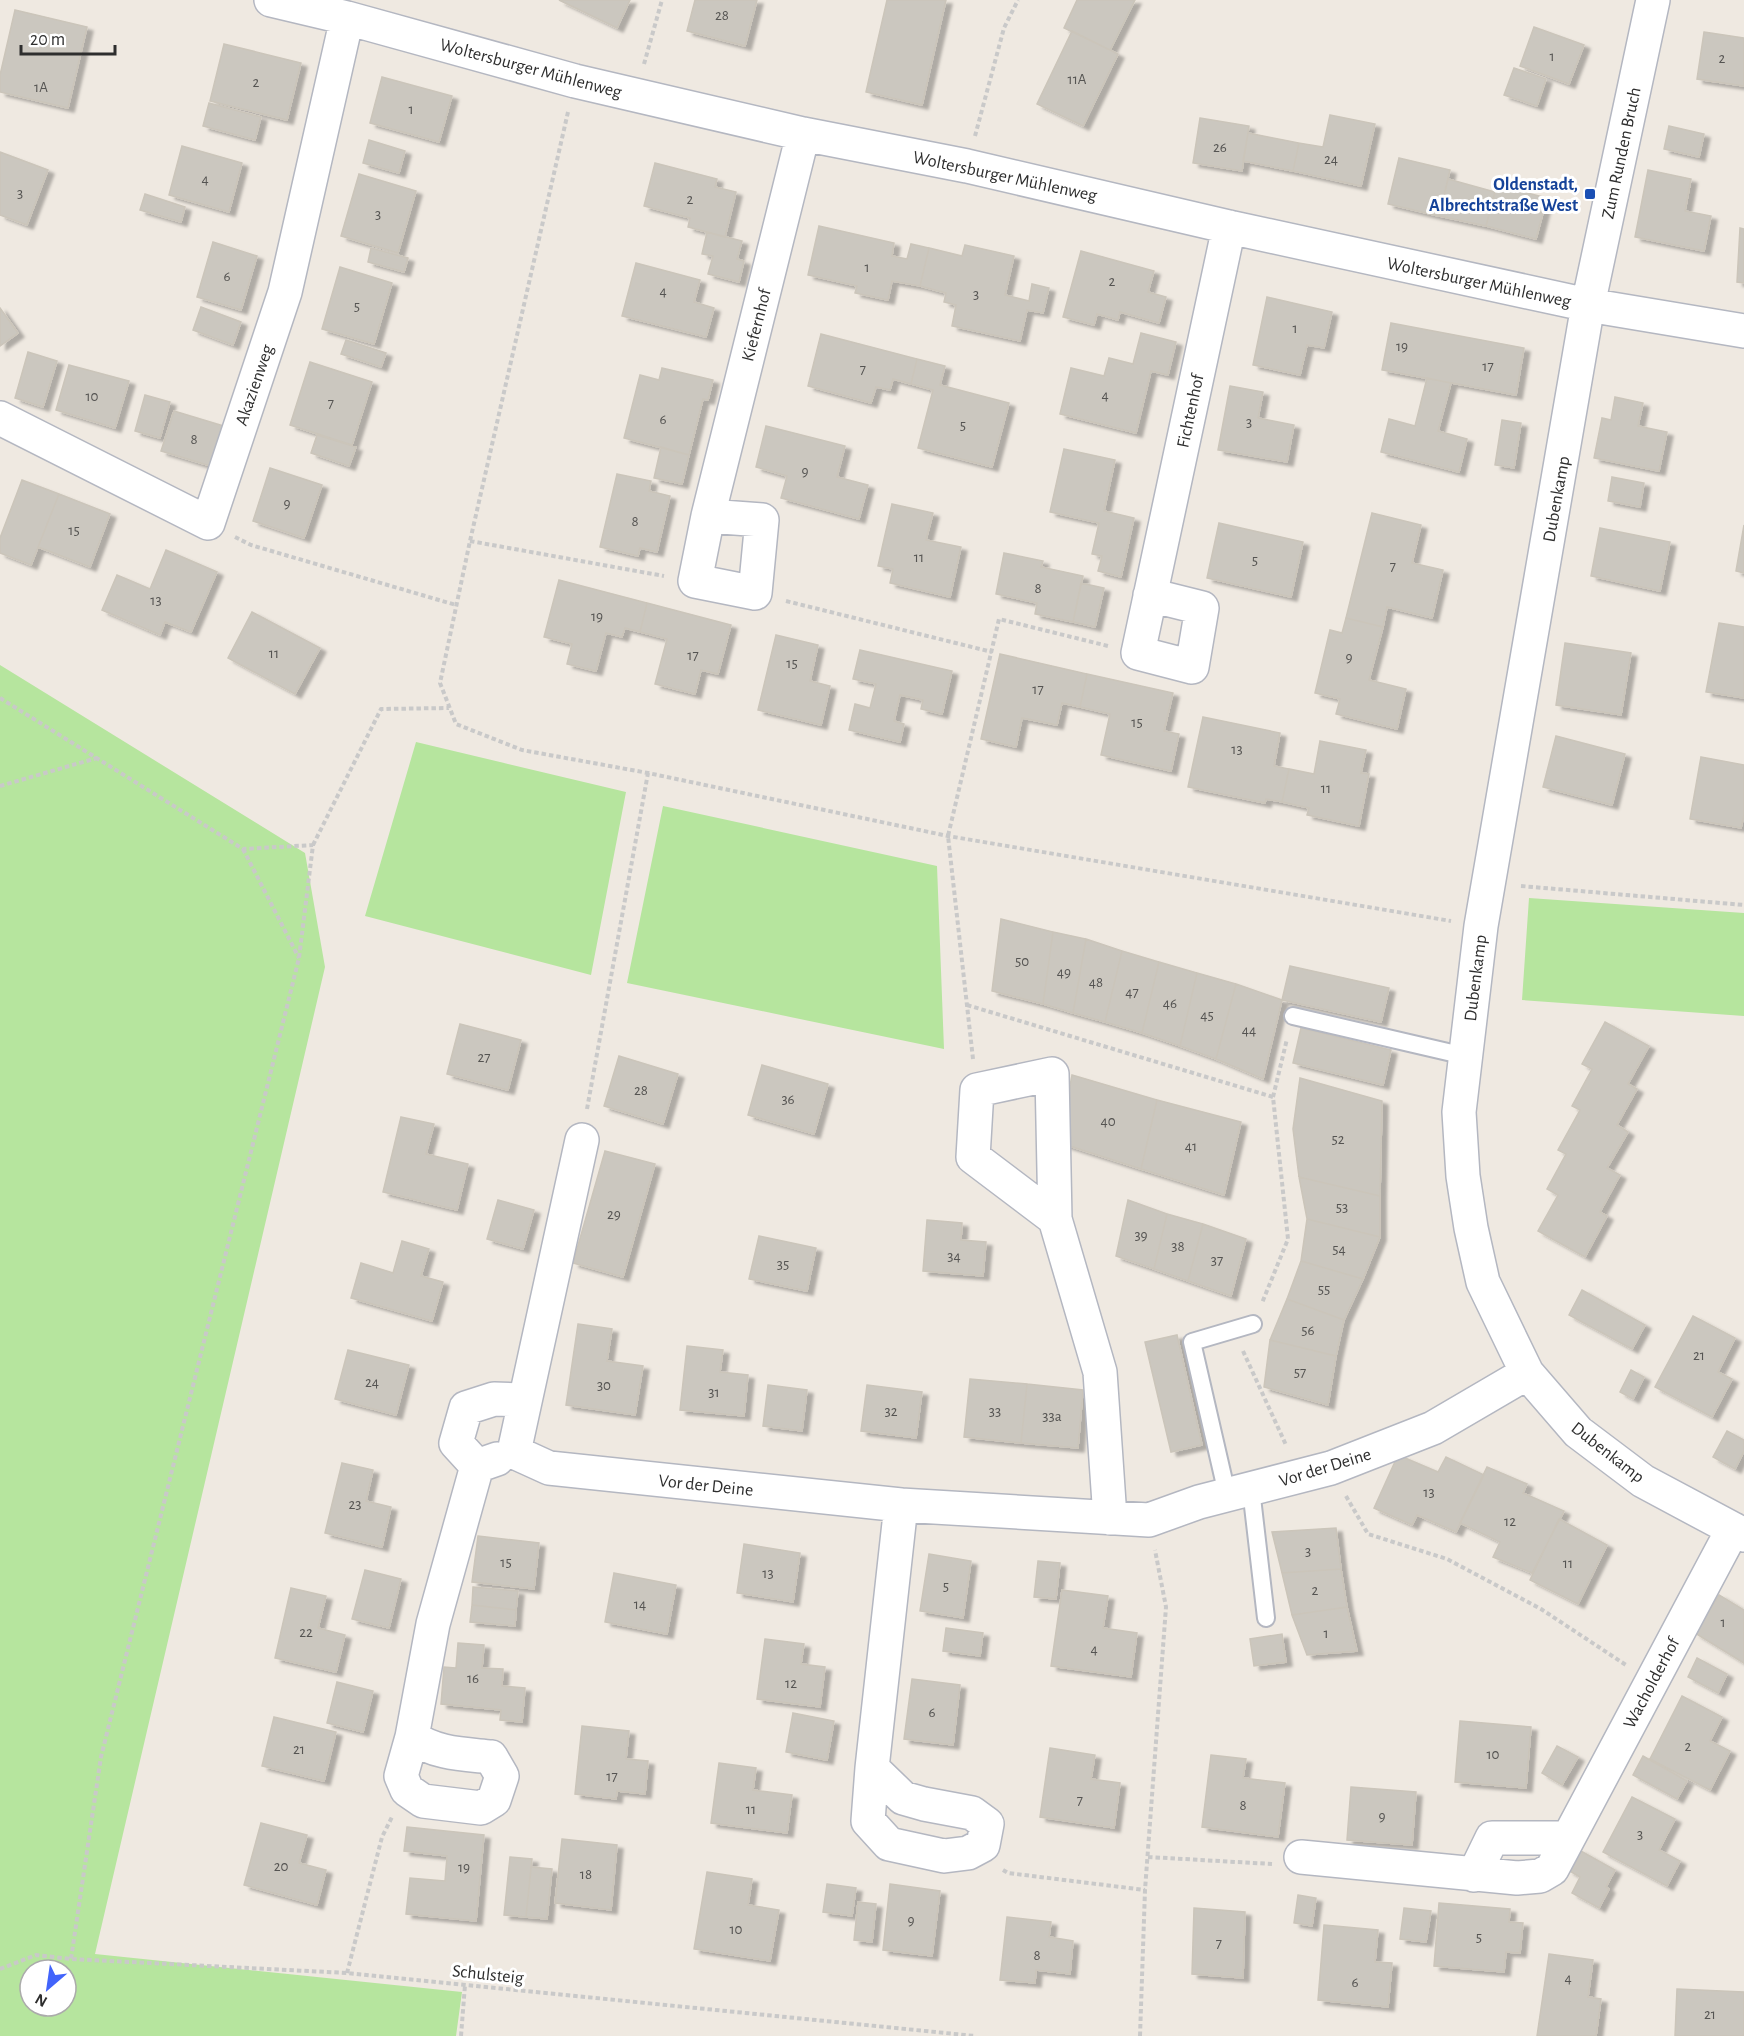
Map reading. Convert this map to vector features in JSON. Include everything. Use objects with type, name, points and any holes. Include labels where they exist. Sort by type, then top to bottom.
[{"type":"street","name":"Woltersburger Mühlenweg","points":[[271,0],[347,18],[634,96],[804,134],[967,166],[1229,227],[1588,305],[1744,331]]},
{"type":"street","name":"Zum Runden Bruch","points":[[1588,305],[1653,0]]},
{"type":"street","name":"Akazienweg","points":[[208,523],[285,292],[347,18]]},
{"type":"street","name":"Kiefernhof","points":[[694,581],[708,516],[804,134]]},
{"type":"street","name":"Fichtenhof","points":[[1138,653],[1229,227]]},
{"type":"street","name":"Dubenkamp","points":[[1588,305],[1481,926],[1459,1112],[1462,1176],[1483,1282],[1527,1373],[1578,1432],[1643,1481],[1739,1532]]},
{"type":"street","points":[[0,418],[208,523]]},
{"type":"street","points":[[694,581],[755,594],[762,520],[708,516]]},
{"type":"street","points":[[1138,653],[1192,667],[1202,608],[1150,595]]},
{"type":"street","points":[[1055,1219],[973,1157],[977,1090],[1052,1074],[1055,1219],[1100,1372],[1110,1518]]},
{"type":"street","points":[[477,1466],[514,1452],[582,1140]]},
{"type":"street","name":"Vor der Deine","points":[[514,1452],[549,1468],[901,1505],[1149,1520],[1199,1502],[1315,1472],[1433,1428],[1527,1373]]},
{"type":"street","points":[[477,1466],[456,1443],[466,1408],[494,1399],[524,1400]]},
{"type":"street","points":[[412,1737],[426,1746],[444,1752],[491,1757],[502,1776],[494,1800],[481,1808],[423,1801],[406,1790],[401,1776],[412,1737],[433,1624],[477,1466]]},
{"type":"street","points":[[872,1768],[903,1798],[972,1813],[987,1824],[983,1845],[968,1853],[944,1856],[889,1844],[868,1821],[872,1768],[901,1505]]},
{"type":"street","name":"Wacholderhof","points":[[1301,1857],[1474,1875],[1492,1838],[1568,1838],[1651,1682],[1739,1532]]},
{"type":"lane","points":[[1293,1016],[1465,1056]]},
{"type":"lane","points":[[1253,1324],[1192,1342],[1239,1492],[1266,1618]]},
{"type":"path","points":[[634,96],[662,0]]},
{"type":"path","points":[[967,166],[1004,28],[1018,0]]},
{"type":"path","points":[[575,81],[440,683],[456,724],[522,750],[648,773],[948,836],[1481,926]]},
{"type":"path","points":[[208,523],[251,545],[456,605]]},
{"type":"path","points":[[470,541],[694,581]]},
{"type":"path","points":[[755,594],[992,652]]},
{"type":"path","points":[[977,1090],[948,836],[999,619],[1138,653]]},
{"type":"path","points":[[0,698],[243,849],[299,958]]},
{"type":"path","points":[[71,1958],[101,1757],[299,958],[313,845],[381,709],[450,708]]},
{"type":"path","points":[[0,786],[97,758]]},
{"type":"path","points":[[582,1140],[648,773]]},
{"type":"path","points":[[243,849],[313,845]]},
{"type":"path","points":[[1489,883],[1744,905]]},
{"type":"path","points":[[967,1005],[1273,1096]]},
{"type":"path","points":[[1293,1016],[1273,1096],[1288,1239],[1242,1351],[1315,1472],[1368,1534],[1448,1558],[1541,1609],[1651,1682]]},
{"type":"path","points":[[1140,2036],[1144,1890],[1149,1857],[1166,1607],[1149,1520]]},
{"type":"path","points":[[347,1973],[382,1837],[406,1790]]},
{"type":"path","points":[[968,1853],[1008,1873],[1144,1890]]},
{"type":"path","points":[[1149,1857],[1284,1865],[1301,1857]]},
{"type":"path","name":"Schulsteig","points":[[28,1958],[36,1955],[62,1958]]},
{"type":"path","name":"Schulsteig","points":[[78,1959],[347,1973],[975,2036]]},
{"type":"path","name":"Schulsteig","points":[[0,1969],[18,1962]]},
{"type":"path","points":[[461,2036],[465,1985]]},
{"type":"green space","points":[[0,665],[305,853],[325,967],[95,1954],[462,1992],[456,2036],[0,2036]]},
{"type":"green space","points":[[416,742],[626,792],[591,975],[365,916]]},
{"type":"green space","points":[[663,806],[937,866],[944,1049],[627,983]]},
{"type":"green space","points":[[1529,898],[1744,913],[1744,1016],[1522,1000]]},
{"type":"building","points":[[559,0],[630,0],[617,28]]},
{"type":"building","points":[[695,0],[757,0],[745,46],[687,31]]},
{"type":"building","points":[[887,0],[946,0],[922,105],[866,92]]},
{"type":"building","points":[[1077,0],[1135,0],[1110,50],[1064,28]]},
{"type":"building","points":[[15,10],[87,27],[68,108],[0,92],[0,75]]},
{"type":"building","points":[[1534,27],[1584,45],[1569,84],[1520,66]]},
{"type":"building","points":[[1072,31],[1118,54],[1083,126],[1037,104]]},
{"type":"building","points":[[1704,32],[1744,38],[1744,86],[1697,79]]},
{"type":"building","points":[[224,44],[301,63],[287,120],[210,101]]},
{"type":"building","points":[[1514,68],[1546,79],[1537,106],[1504,95]]},
{"type":"building","points":[[382,77],[452,96],[439,142],[370,123]]},
{"type":"building","points":[[209,103],[261,117],[255,140],[203,126]]},
{"type":"building","points":[[1330,115],[1375,124],[1361,186],[1293,171],[1299,143],[1323,147]]},
{"type":"building","points":[[1200,118],[1249,126],[1242,171],[1193,163]]},
{"type":"building","points":[[1669,126],[1704,134],[1699,157],[1664,149]]},
{"type":"building","points":[[1248,133],[1299,143],[1293,171],[1243,161]]},
{"type":"building","points":[[369,140],[405,151],[399,173],[363,163]]},
{"type":"building","points":[[182,146],[242,163],[229,212],[169,195]]},
{"type":"building","points":[[0,152],[48,170],[27,225],[0,215]]},
{"type":"building","points":[[1399,158],[1450,170],[1439,216],[1388,204]]},
{"type":"building","points":[[655,163],[717,179],[715,187],[736,192],[725,237],[688,227],[690,218],[644,206]]},
{"type":"building","points":[[1648,170],[1691,179],[1685,211],[1711,216],[1704,251],[1635,237]]},
{"type":"building","points":[[359,174],[416,191],[398,253],[341,236]]},
{"type":"building","points":[[1448,179],[1495,192],[1486,226],[1439,216]]},
{"type":"building","points":[[1497,185],[1547,198],[1536,239],[1486,226]]},
{"type":"building","points":[[145,194],[185,207],[181,222],[140,210]]},
{"type":"building","points":[[819,226],[894,243],[892,256],[907,259],[911,244],[929,248],[920,286],[892,281],[888,300],[855,293],[857,286],[808,275]]},
{"type":"building","points":[[1740,228],[1744,229],[1744,283],[1737,282]]},
{"type":"building","points":[[707,232],[742,241],[737,259],[744,261],[739,282],[708,274],[713,256],[702,254]]},
{"type":"building","points":[[213,242],[257,256],[241,310],[197,297]]},
{"type":"building","points":[[965,245],[1014,256],[1005,295],[1029,301],[1032,284],[1049,288],[1043,313],[1027,310],[1020,341],[952,326],[956,305],[944,302],[946,293],[920,286],[929,248],[962,256]]},
{"type":"building","points":[[371,248],[408,258],[404,272],[368,262]]},
{"type":"building","points":[[1081,251],[1154,271],[1148,292],[1166,297],[1159,323],[1120,312],[1118,320],[1097,314],[1094,325],[1063,317]]},
{"type":"building","points":[[636,263],[700,280],[694,302],[714,308],[706,337],[622,316]]},
{"type":"building","points":[[340,267],[392,283],[374,344],[322,329]]},
{"type":"building","points":[[1267,297],[1332,312],[1324,348],[1307,345],[1300,375],[1253,365]]},
{"type":"building","points":[[201,307],[241,322],[233,345],[193,330]]},
{"type":"building","points":[[0,308],[18,333],[0,346]]},
{"type":"building","points":[[1391,323],[1524,348],[1516,395],[1382,370]]},
{"type":"building","points":[[1141,333],[1176,342],[1168,375],[1151,371],[1136,433],[1060,414],[1071,368],[1104,376],[1109,358],[1133,364]]},
{"type":"building","points":[[821,334],[917,359],[911,384],[893,379],[890,390],[876,387],[871,403],[808,386]]},
{"type":"building","points":[[346,340],[386,353],[381,367],[341,354]]},
{"type":"building","points":[[28,352],[57,361],[43,407],[15,398]]},
{"type":"building","points":[[917,359],[945,366],[940,385],[1009,403],[992,467],[918,448],[933,390],[911,384]]},
{"type":"building","points":[[310,362],[372,382],[352,445],[290,425]]},
{"type":"building","points":[[69,365],[129,381],[115,428],[56,410]]},
{"type":"building","points":[[662,368],[713,380],[708,400],[703,399],[689,455],[624,438],[640,375],[659,380]]},
{"type":"building","points":[[1427,378],[1451,383],[1438,431],[1467,439],[1459,472],[1381,452],[1389,419],[1415,426]]},
{"type":"building","points":[[1230,386],[1263,392],[1258,418],[1294,425],[1287,462],[1218,450]]},
{"type":"building","points":[[145,395],[170,402],[160,438],[135,431]]},
{"type":"building","points":[[1615,397],[1643,403],[1638,426],[1667,432],[1659,471],[1594,458],[1602,418],[1611,420]]},
{"type":"building","points":[[174,411],[227,427],[214,467],[161,451]]},
{"type":"building","points":[[1502,420],[1521,423],[1514,468],[1495,465]]},
{"type":"building","points":[[766,426],[845,446],[837,477],[868,485],[859,519],[781,498],[787,476],[756,467]]},
{"type":"building","points":[[317,435],[356,447],[349,466],[311,453]]},
{"type":"building","points":[[661,447],[689,455],[682,484],[654,478]]},
{"type":"building","points":[[1064,449],[1115,460],[1104,511],[1134,518],[1121,577],[1098,571],[1102,556],[1092,554],[1099,523],[1050,512]]},
{"type":"building","points":[[270,468],[322,485],[304,538],[253,521]]},
{"type":"building","points":[[617,474],[651,481],[649,491],[670,496],[657,552],[640,548],[638,556],[600,547]]},
{"type":"building","points":[[1612,477],[1644,483],[1640,507],[1608,501]]},
{"type":"building","points":[[22,480],[59,494],[31,565],[0,553],[0,538]]},
{"type":"building","points":[[59,494],[110,514],[90,567],[38,547]]},
{"type":"building","points":[[892,504],[933,513],[926,540],[961,547],[950,597],[890,583],[893,569],[878,566]]},
{"type":"building","points":[[1372,513],[1421,525],[1412,563],[1443,570],[1432,618],[1387,607],[1383,627],[1346,618]]},
{"type":"building","points":[[1219,523],[1303,542],[1291,597],[1207,578]]},
{"type":"building","points":[[1744,525],[1744,573],[1736,571]]},
{"type":"building","points":[[1600,528],[1670,542],[1660,591],[1591,576]]},
{"type":"building","points":[[166,550],[217,572],[191,632],[165,622],[160,635],[102,610],[117,575],[150,589]]},
{"type":"building","points":[[1004,553],[1043,561],[1041,567],[1083,576],[1073,622],[1035,614],[1037,603],[996,594]]},
{"type":"building","points":[[559,580],[647,603],[640,632],[625,628],[622,637],[606,633],[596,671],[567,664],[572,644],[544,637]]},
{"type":"building","points":[[1081,583],[1104,588],[1095,627],[1073,622]]},
{"type":"building","points":[[647,603],[731,625],[718,674],[701,670],[695,694],[655,684],[667,639],[640,632]]},
{"type":"building","points":[[252,612],[320,648],[295,694],[228,658]]},
{"type":"building","points":[[1346,618],[1383,627],[1369,680],[1406,689],[1397,729],[1336,714],[1340,699],[1315,693],[1330,630],[1342,633]]},
{"type":"building","points":[[1719,623],[1744,627],[1744,698],[1706,692]]},
{"type":"building","points":[[776,635],[818,645],[810,681],[830,686],[821,725],[758,710]]},
{"type":"building","points":[[1565,643],[1631,653],[1621,715],[1556,705]]},
{"type":"building","points":[[860,650],[952,671],[942,714],[921,709],[923,700],[900,695],[894,721],[904,724],[900,742],[849,730],[855,704],[870,708],[876,684],[853,679]]},
{"type":"building","points":[[1000,654],[1087,674],[1080,707],[1062,703],[1057,725],[1022,718],[1016,747],[981,739]]},
{"type":"building","points":[[1087,674],[1173,693],[1164,731],[1179,734],[1171,771],[1101,755],[1110,714],[1080,707]]},
{"type":"building","points":[[1203,717],[1280,733],[1274,766],[1289,769],[1282,802],[1266,799],[1265,803],[1188,787]]},
{"type":"building","points":[[1556,736],[1625,754],[1612,805],[1543,787]]},
{"type":"building","points":[[1320,741],[1366,750],[1361,773],[1369,774],[1359,826],[1307,815],[1309,808],[1282,802],[1289,769],[1314,774]]},
{"type":"building","points":[[1701,757],[1744,765],[1744,815],[1741,828],[1690,819]]},
{"type":"building","points":[[1001,919],[1053,932],[1043,1004],[992,991]]},
{"type":"building","points":[[1053,932],[1086,939],[1073,1013],[1043,1004]]},
{"type":"building","points":[[1086,939],[1122,951],[1105,1022],[1073,1013]]},
{"type":"building","points":[[1122,951],[1159,962],[1142,1033],[1105,1022]]},
{"type":"building","points":[[1159,962],[1197,973],[1180,1046],[1142,1033]]},
{"type":"building","points":[[1290,966],[1389,988],[1381,1022],[1282,1000]]},
{"type":"building","points":[[1197,973],[1236,984],[1216,1059],[1180,1046]]},
{"type":"building","points":[[1236,984],[1282,1000],[1263,1079],[1216,1059]]},
{"type":"building","points":[[1605,1022],[1649,1046],[1628,1084],[1637,1089],[1617,1125],[1628,1132],[1607,1168],[1620,1175],[1600,1212],[1607,1216],[1585,1257],[1538,1231],[1558,1195],[1547,1189],[1566,1154],[1558,1150],[1580,1110],[1572,1106],[1592,1069],[1582,1064]]},
{"type":"building","points":[[460,1024],[521,1040],[508,1090],[447,1074]]},
{"type":"building","points":[[1301,1028],[1391,1050],[1383,1085],[1293,1063]]},
{"type":"building","points":[[619,1056],[678,1074],[663,1124],[604,1106]]},
{"type":"building","points":[[762,1065],[828,1084],[814,1134],[748,1115]]},
{"type":"building","points":[[1072,1075],[1157,1100],[1141,1169],[1060,1143]]},
{"type":"building","points":[[1300,1078],[1382,1101],[1380,1196],[1299,1177],[1293,1129]]},
{"type":"building","points":[[1157,1100],[1241,1122],[1224,1195],[1141,1169]]},
{"type":"building","points":[[401,1117],[434,1124],[426,1154],[468,1164],[457,1210],[383,1192]]},
{"type":"building","points":[[605,1151],[655,1164],[623,1277],[573,1263]]},
{"type":"building","points":[[1299,1177],[1380,1196],[1380,1237],[1307,1219]]},
{"type":"building","points":[[498,1200],[534,1210],[523,1249],[487,1239]]},
{"type":"building","points":[[1128,1200],[1167,1214],[1154,1269],[1116,1256]]},
{"type":"building","points":[[1167,1214],[1203,1224],[1188,1281],[1154,1269]]},
{"type":"building","points":[[1307,1219],[1380,1237],[1363,1279],[1301,1261]]},
{"type":"building","points":[[927,1220],[962,1223],[961,1240],[986,1242],[983,1276],[923,1271]]},
{"type":"building","points":[[1203,1224],[1246,1239],[1231,1296],[1188,1281]]},
{"type":"building","points":[[759,1236],[816,1248],[807,1291],[749,1279]]},
{"type":"building","points":[[402,1241],[429,1249],[421,1276],[443,1282],[432,1321],[351,1298],[361,1263],[393,1273]]},
{"type":"building","points":[[1301,1261],[1363,1279],[1344,1320],[1287,1299]]},
{"type":"building","points":[[1582,1290],[1645,1325],[1632,1349],[1569,1315]]},
{"type":"building","points":[[1287,1299],[1344,1320],[1336,1356],[1270,1340]]},
{"type":"building","points":[[1693,1316],[1735,1338],[1718,1372],[1732,1379],[1712,1417],[1655,1387]]},
{"type":"building","points":[[578,1324],[612,1329],[607,1361],[643,1366],[635,1415],[566,1405]]},
{"type":"building","points":[[1177,1335],[1202,1445],[1171,1452],[1145,1342]]},
{"type":"building","points":[[1270,1340],[1336,1356],[1328,1405],[1264,1387]]},
{"type":"building","points":[[687,1346],[723,1350],[720,1372],[748,1375],[744,1416],[680,1410]]},
{"type":"building","points":[[348,1350],[409,1365],[396,1415],[335,1399]]},
{"type":"building","points":[[1631,1370],[1644,1377],[1633,1399],[1620,1392]]},
{"type":"building","points":[[970,1379],[1027,1384],[1021,1443],[964,1437]]},
{"type":"building","points":[[1027,1384],[1083,1390],[1078,1448],[1021,1443]]},
{"type":"building","points":[[768,1385],[807,1390],[802,1431],[763,1426]]},
{"type":"building","points":[[867,1385],[922,1392],[916,1438],[861,1431]]},
{"type":"building","points":[[1727,1431],[1744,1440],[1744,1451],[1735,1469],[1713,1457]]},
{"type":"building","points":[[1398,1455],[1438,1472],[1446,1457],[1484,1475],[1456,1532],[1417,1515],[1412,1525],[1374,1508]]},
{"type":"building","points":[[342,1463],[373,1470],[366,1501],[391,1507],[382,1547],[325,1533]]},
{"type":"building","points":[[1487,1467],[1527,1484],[1523,1493],[1564,1511],[1532,1573],[1493,1557],[1500,1542],[1460,1523]]},
{"type":"building","points":[[1559,1519],[1607,1545],[1578,1604],[1530,1580]]},
{"type":"building","points":[[1336,1528],[1341,1569],[1282,1573],[1272,1532]]},
{"type":"building","points":[[478,1536],[539,1543],[534,1589],[472,1582]]},
{"type":"building","points":[[744,1544],[800,1553],[793,1602],[737,1593]]},
{"type":"building","points":[[929,1554],[971,1561],[963,1618],[920,1611]]},
{"type":"building","points":[[1038,1561],[1060,1563],[1056,1599],[1034,1597]]},
{"type":"building","points":[[1341,1569],[1347,1607],[1292,1615],[1282,1573]]},
{"type":"building","points":[[365,1570],[401,1579],[389,1628],[352,1619]]},
{"type":"building","points":[[614,1573],[676,1585],[667,1634],[605,1622]]},
{"type":"building","points":[[473,1587],[518,1591],[516,1610],[472,1605]]},
{"type":"building","points":[[291,1588],[326,1596],[318,1628],[345,1635],[336,1672],[275,1658]]},
{"type":"building","points":[[1062,1590],[1108,1596],[1103,1628],[1137,1633],[1131,1677],[1051,1666]]},
{"type":"building","points":[[1719,1595],[1744,1610],[1744,1663],[1695,1633]]},
{"type":"building","points":[[472,1605],[516,1610],[515,1626],[470,1622]]},
{"type":"building","points":[[1347,1607],[1357,1651],[1307,1655],[1292,1615]]},
{"type":"building","points":[[946,1628],[983,1633],[980,1656],[943,1651]]},
{"type":"building","points":[[1282,1634],[1286,1662],[1254,1666],[1250,1639]]},
{"type":"building","points":[[765,1639],[804,1644],[801,1664],[825,1667],[820,1707],[757,1699]]},
{"type":"building","points":[[458,1643],[484,1645],[482,1668],[503,1669],[502,1686],[525,1688],[522,1722],[500,1720],[501,1710],[441,1704],[444,1667],[456,1668]]},
{"type":"building","points":[[1697,1658],[1727,1674],[1718,1693],[1688,1677]]},
{"type":"building","points":[[912,1679],[960,1685],[953,1745],[904,1739]]},
{"type":"building","points":[[337,1682],[373,1691],[363,1732],[327,1723]]},
{"type":"building","points":[[1682,1696],[1722,1717],[1710,1741],[1730,1751],[1710,1790],[1650,1759]]},
{"type":"building","points":[[793,1713],[834,1721],[827,1760],[786,1752]]},
{"type":"building","points":[[274,1717],[336,1732],[324,1781],[262,1766]]},
{"type":"building","points":[[1460,1721],[1531,1727],[1526,1788],[1455,1782]]},
{"type":"building","points":[[582,1726],[629,1731],[626,1759],[648,1761],[645,1794],[617,1791],[616,1799],[575,1794]]},
{"type":"building","points":[[1557,1746],[1578,1757],[1562,1785],[1542,1773]]},
{"type":"building","points":[[1050,1748],[1095,1755],[1091,1779],[1120,1783],[1114,1828],[1040,1817]]},
{"type":"building","points":[[1211,1755],[1246,1759],[1243,1778],[1285,1783],[1278,1837],[1202,1827]]},
{"type":"building","points":[[1643,1756],[1687,1781],[1677,1799],[1633,1775]]},
{"type":"building","points":[[719,1763],[756,1768],[753,1790],[792,1795],[787,1833],[711,1823]]},
{"type":"building","points":[[1351,1787],[1416,1792],[1412,1845],[1347,1840]]},
{"type":"building","points":[[1632,1797],[1675,1819],[1659,1850],[1680,1861],[1667,1886],[1603,1852]]},
{"type":"building","points":[[261,1823],[307,1835],[299,1863],[326,1870],[317,1905],[244,1885]]},
{"type":"building","points":[[407,1827],[484,1835],[476,1921],[406,1914],[410,1878],[445,1881],[447,1856],[404,1851]]},
{"type":"building","points":[[562,1839],[617,1845],[611,1910],[555,1903]]},
{"type":"building","points":[[1579,1850],[1615,1870],[1606,1887],[1609,1889],[1599,1908],[1572,1893],[1580,1877],[1568,1870]]},
{"type":"building","points":[[510,1857],[532,1859],[526,1917],[504,1915]]},
{"type":"building","points":[[531,1867],[552,1869],[547,1919],[526,1917]]},
{"type":"building","points":[[707,1872],[752,1879],[748,1905],[779,1910],[770,1961],[694,1949]]},
{"type":"building","points":[[827,1884],[856,1888],[852,1916],[823,1912]]},
{"type":"building","points":[[890,1884],[940,1891],[932,1956],[883,1950]]},
{"type":"building","points":[[1298,1895],[1316,1898],[1312,1926],[1294,1923]]},
{"type":"building","points":[[858,1902],[876,1904],[872,1942],[854,1940]]},
{"type":"building","points":[[1439,1903],[1510,1909],[1509,1922],[1523,1923],[1520,1953],[1506,1952],[1504,1972],[1434,1966]]},
{"type":"building","points":[[1194,1908],[1245,1912],[1243,1978],[1192,1974]]},
{"type":"building","points":[[1404,1908],[1431,1911],[1426,1942],[1400,1939]]},
{"type":"building","points":[[1007,1917],[1051,1922],[1049,1937],[1073,1941],[1070,1974],[1036,1970],[1035,1983],[1000,1980]]},
{"type":"building","points":[[1324,1925],[1378,1930],[1375,1962],[1392,1963],[1388,2007],[1318,2000]]},
{"type":"building","points":[[1549,1954],[1593,1960],[1588,1997],[1601,1999],[1596,2036],[1537,2036]]},
{"type":"building","points":[[1677,1989],[1744,1992],[1744,2036],[1675,2036]]},
{"type":"place","name":"Oldenstadt, Albrechtstraße West","points":[[1590,194]]}]
